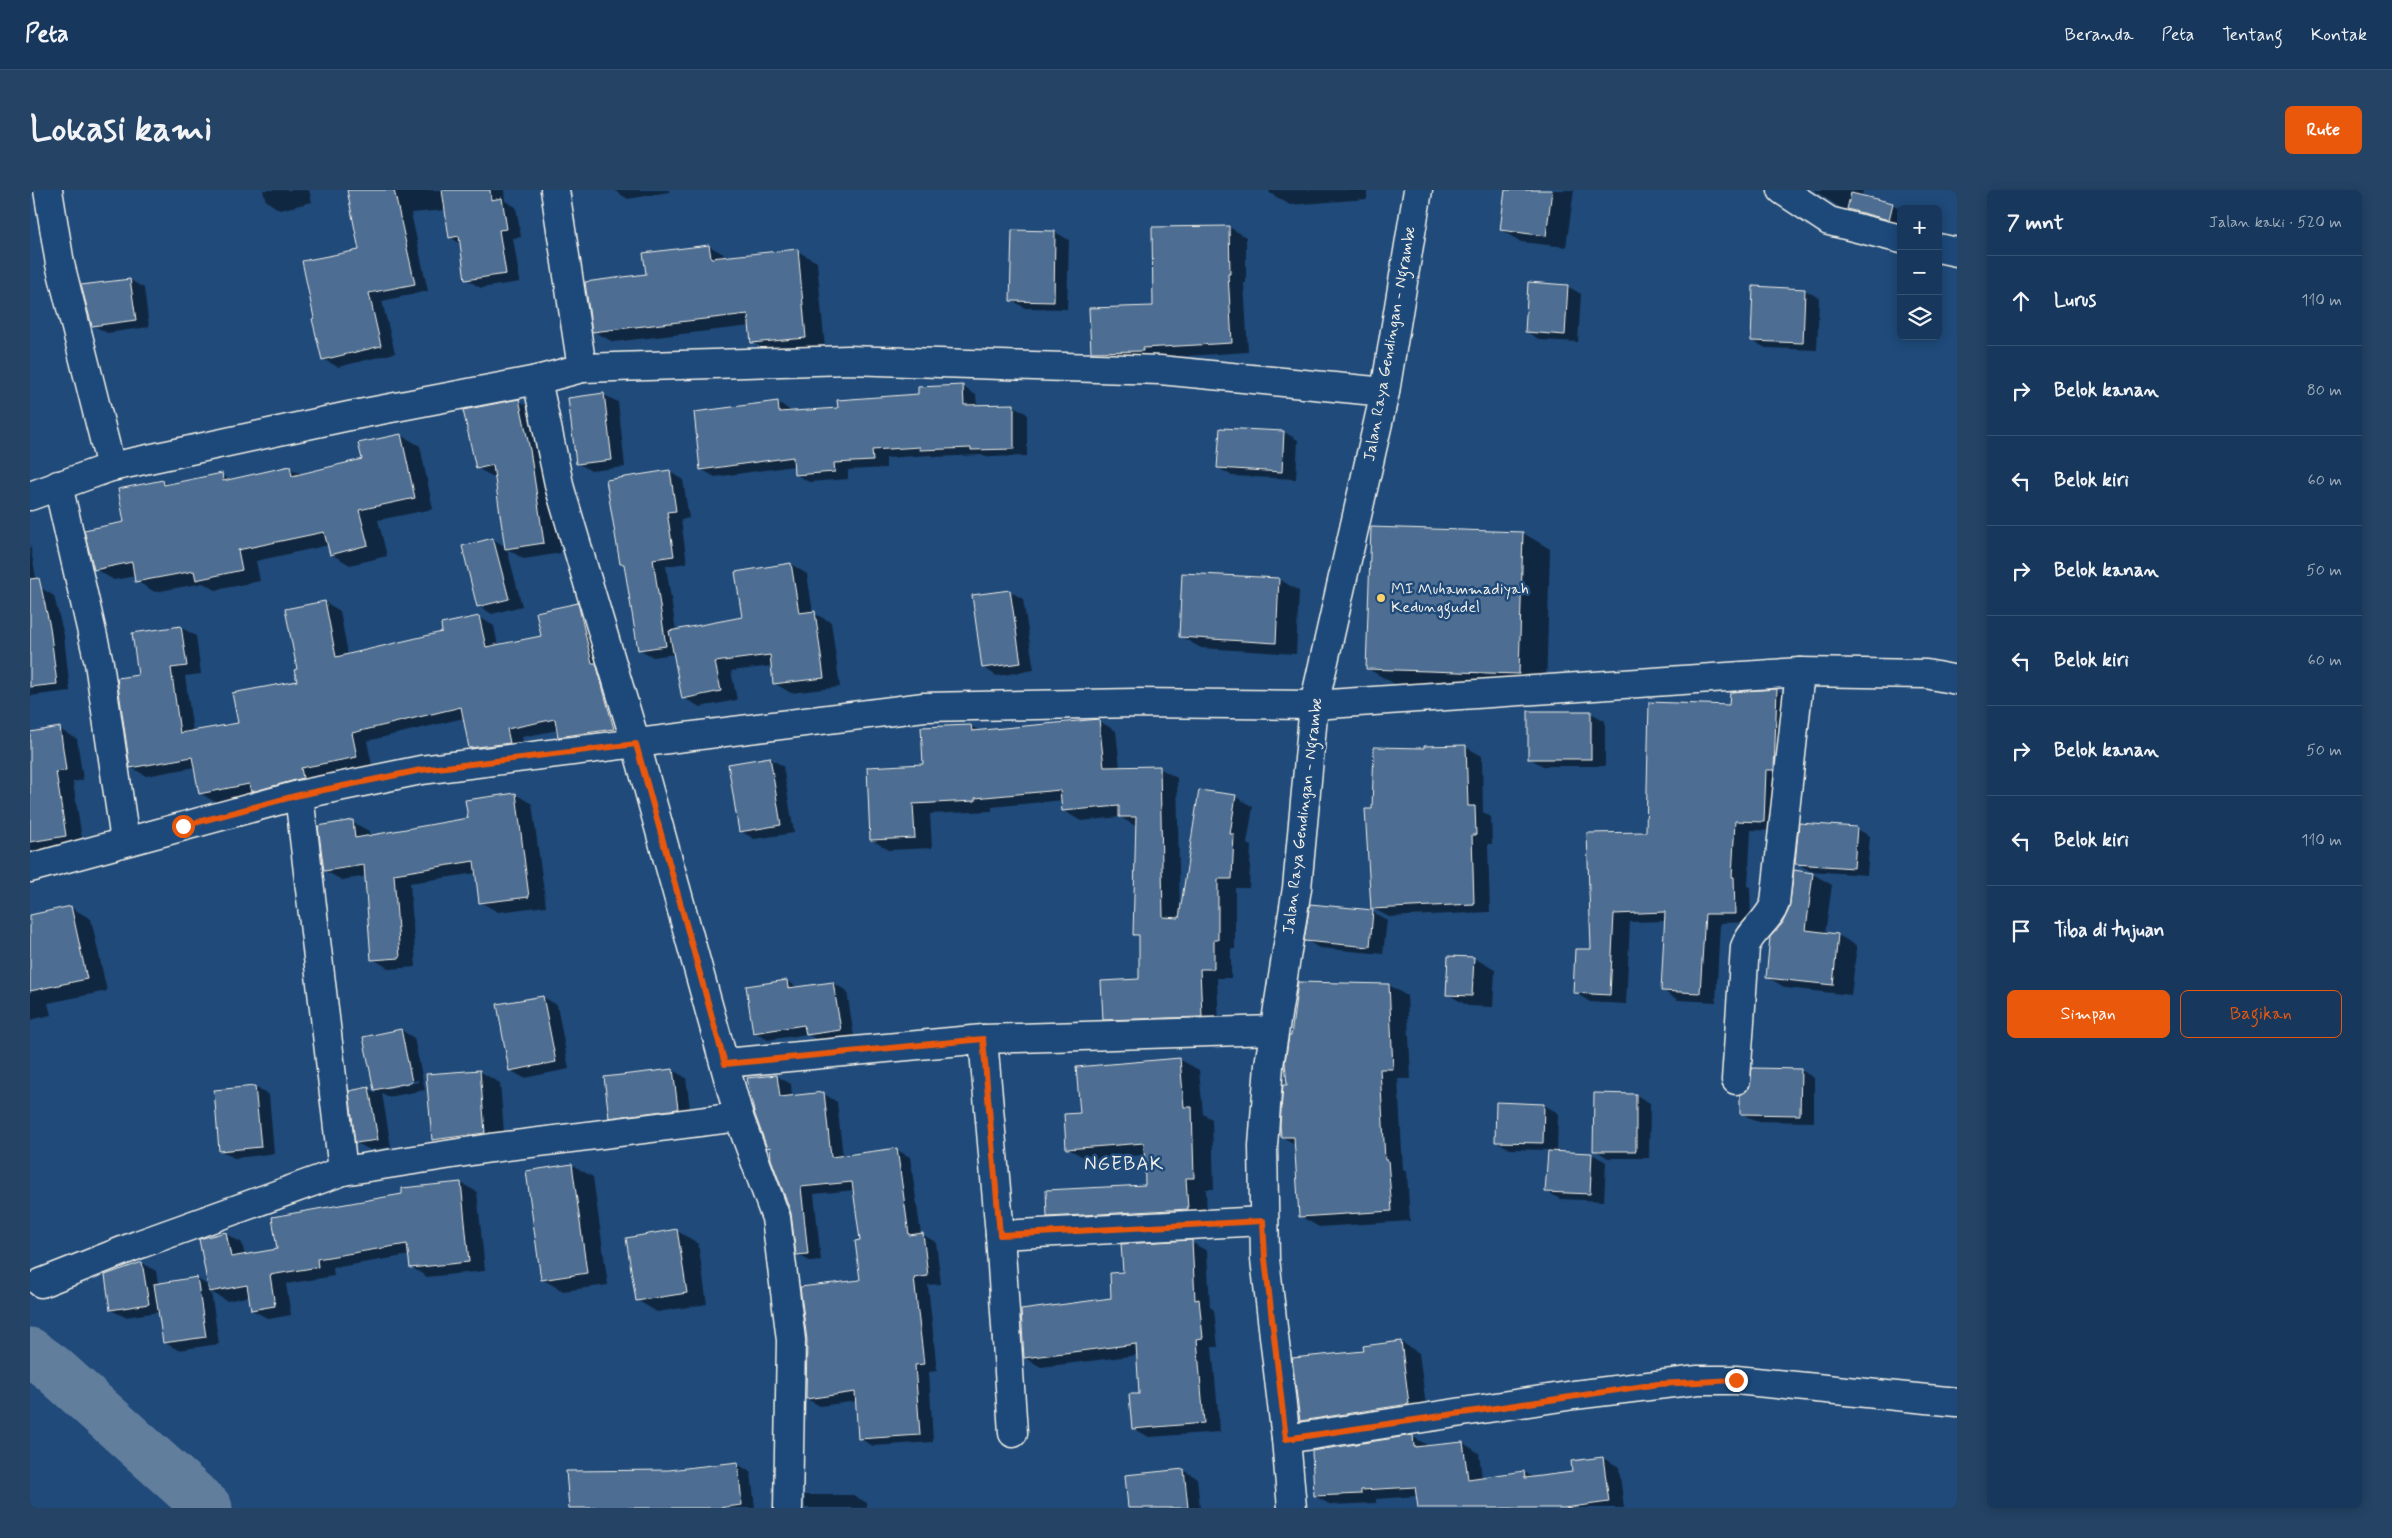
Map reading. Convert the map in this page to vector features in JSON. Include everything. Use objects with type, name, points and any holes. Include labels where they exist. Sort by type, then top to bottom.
[{"type":"street","points":[[48,190],[60,264],[112,467]]},
{"type":"street","points":[[555,190],[582,368]]},
{"type":"street","name":"Jalan Raya Gendingan - Ngrambe","points":[[1292,1508],[1265,1259],[1263,1221],[1263,1146],[1274,1030],[1297,888],[1314,705],[1385,392],[1418,190]]},
{"type":"street","points":[[1782,190],[1829,221],[1897,238]]},
{"type":"street","points":[[1942,249],[1957,252]]},
{"type":"street","points":[[30,496],[112,467],[349,416],[537,380],[582,368],[848,360],[1160,370],[1385,392]]},
{"type":"street","points":[[537,380],[560,489],[636,744],[739,1117],[776,1218],[782,1253],[791,1340],[788,1508]]},
{"type":"street","points":[[58,485],[99,663],[125,841]]},
{"type":"street","points":[[1736,1080],[1744,947],[1747,940],[1772,911],[1775,903],[1800,672]]},
{"type":"street","points":[[30,868],[299,795],[421,770],[636,744],[752,727],[924,707],[1136,703],[1314,705],[1800,672],[1926,674],[1957,680]]},
{"type":"street","points":[[299,795],[343,1171]]},
{"type":"street","points":[[725,1064],[983,1039],[1274,1030]]},
{"type":"street","points":[[983,1039],[1000,1235],[1013,1433]]},
{"type":"street","points":[[41,1283],[140,1244],[343,1171],[491,1148],[739,1117]]},
{"type":"street","points":[[1000,1235],[1263,1221]]},
{"type":"street","points":[[1286,1439],[1574,1395],[1698,1380],[1736,1380],[1957,1402]]},
{"type":"building","points":[[347,190],[394,190],[415,284],[369,293],[381,346],[322,360],[312,319],[314,318],[302,261],[359,250]]},
{"type":"building","points":[[442,190],[490,190],[491,200],[502,198],[507,229],[499,230],[506,274],[465,280],[459,236],[449,238]]},
{"type":"building","points":[[1505,190],[1552,190],[1546,236],[1500,230]]},
{"type":"building","points":[[1851,193],[1893,203],[1889,220],[1847,209]]},
{"type":"building","points":[[1229,226],[1230,274],[1228,274],[1232,343],[1143,348],[1143,351],[1091,352],[1089,308],[1153,306],[1152,227]]},
{"type":"building","points":[[1012,230],[1055,231],[1054,302],[1010,301]]},
{"type":"building","points":[[709,245],[711,258],[798,249],[806,338],[751,343],[748,314],[592,332],[585,282],[646,274],[643,253]]},
{"type":"building","points":[[130,279],[136,320],[92,326],[81,285]]},
{"type":"building","points":[[1528,282],[1568,285],[1565,335],[1525,332]]},
{"type":"building","points":[[1753,286],[1805,289],[1803,343],[1751,341]]},
{"type":"building","points":[[963,385],[964,405],[1014,404],[1014,449],[920,450],[920,447],[872,450],[873,461],[834,463],[835,472],[794,475],[793,457],[700,470],[694,412],[778,401],[779,412],[838,408],[837,400],[918,394],[918,387]]},
{"type":"building","points":[[604,393],[612,460],[576,464],[568,398]]},
{"type":"building","points":[[519,399],[530,450],[544,543],[505,549],[493,465],[476,469],[463,410]]},
{"type":"building","points":[[1220,428],[1284,431],[1282,472],[1217,468]]},
{"type":"building","points":[[401,434],[415,498],[359,510],[368,545],[330,555],[324,532],[238,550],[242,570],[196,580],[194,571],[135,582],[132,562],[94,570],[84,530],[124,522],[118,489],[163,480],[164,485],[222,473],[223,481],[290,466],[292,476],[362,459],[358,443]]},
{"type":"building","points":[[670,470],[676,511],[667,512],[674,556],[653,559],[666,646],[638,650],[624,564],[620,564],[606,480]]},
{"type":"building","points":[[1371,527],[1523,532],[1519,674],[1366,669]]},
{"type":"building","points":[[493,538],[509,599],[477,607],[462,546]]},
{"type":"building","points":[[791,563],[799,613],[815,611],[824,678],[773,684],[770,655],[715,662],[721,691],[682,699],[669,631],[742,617],[735,572]]},
{"type":"building","points":[[1182,573],[1279,578],[1276,643],[1179,637]]},
{"type":"building","points":[[39,578],[50,627],[57,684],[30,687],[30,579]]},
{"type":"building","points":[[1010,590],[1021,663],[982,668],[972,595]]},
{"type":"building","points":[[325,601],[336,657],[442,632],[441,624],[479,616],[486,647],[541,636],[536,612],[578,603],[592,663],[596,663],[614,729],[558,737],[555,719],[507,729],[510,743],[469,748],[461,707],[352,733],[357,757],[301,768],[303,778],[251,792],[249,784],[199,794],[192,757],[130,768],[117,678],[138,675],[132,633],[181,626],[187,666],[171,668],[180,733],[238,723],[232,693],[297,681],[294,670],[297,669],[285,609]]},
{"type":"building","points":[[1777,689],[1774,770],[1766,770],[1764,822],[1735,821],[1732,877],[1734,877],[1735,914],[1705,914],[1700,993],[1661,991],[1665,912],[1614,914],[1610,995],[1573,993],[1575,949],[1591,949],[1587,833],[1646,832],[1649,702],[1729,705],[1730,692]]},
{"type":"building","points":[[1528,711],[1591,711],[1591,759],[1528,759]]},
{"type":"building","points":[[1099,719],[1104,767],[1160,766],[1163,917],[1179,918],[1199,790],[1236,795],[1230,834],[1234,834],[1232,879],[1218,879],[1218,940],[1214,940],[1214,969],[1200,969],[1202,1017],[1103,1020],[1101,981],[1139,979],[1139,935],[1133,935],[1136,817],[1119,817],[1119,806],[1062,811],[1060,790],[975,798],[975,801],[913,804],[915,838],[870,840],[867,767],[923,764],[921,727],[971,725],[972,731]]},
{"type":"building","points":[[60,727],[66,770],[56,772],[66,836],[30,842],[30,732]]},
{"type":"building","points":[[1466,745],[1468,806],[1475,806],[1476,835],[1472,835],[1474,904],[1371,909],[1365,809],[1372,809],[1374,747],[1424,748],[1424,746]]},
{"type":"building","points":[[770,757],[781,825],[739,832],[728,764]]},
{"type":"building","points":[[516,793],[529,897],[479,903],[474,861],[394,874],[400,958],[371,960],[364,865],[324,871],[318,826],[353,820],[355,838],[468,818],[465,800]]},
{"type":"building","points":[[1799,823],[1857,827],[1854,868],[1795,864]]},
{"type":"building","points":[[1794,870],[1813,873],[1806,930],[1838,934],[1833,985],[1766,978],[1770,937],[1782,924],[1789,909]]},
{"type":"building","points":[[1310,904],[1373,910],[1370,947],[1304,941]]},
{"type":"building","points":[[71,906],[87,979],[30,991],[30,915]]},
{"type":"building","points":[[1448,956],[1474,957],[1472,996],[1446,995]]},
{"type":"building","points":[[787,980],[788,988],[833,982],[841,1030],[806,1035],[804,1025],[753,1033],[746,986]]},
{"type":"building","points":[[1298,982],[1389,984],[1393,1069],[1380,1069],[1385,1160],[1388,1160],[1392,1211],[1299,1217],[1294,1137],[1281,1137],[1280,1125],[1283,1085],[1287,1085],[1285,1062],[1289,1036],[1291,1036]]},
{"type":"building","points":[[543,996],[556,1062],[509,1071],[497,1004]]},
{"type":"building","points":[[401,1029],[412,1082],[374,1090],[363,1037]]},
{"type":"building","points":[[1180,1058],[1184,1107],[1192,1107],[1194,1178],[1186,1178],[1188,1209],[1047,1217],[1046,1190],[1145,1185],[1144,1143],[1066,1149],[1064,1114],[1080,1113],[1076,1067]]},
{"type":"building","points":[[1752,1068],[1801,1069],[1800,1115],[1740,1114],[1740,1095],[1749,1088]]},
{"type":"building","points":[[673,1069],[678,1109],[609,1118],[604,1077]]},
{"type":"building","points":[[480,1070],[485,1133],[432,1140],[426,1074]]},
{"type":"building","points":[[777,1075],[780,1097],[824,1092],[831,1157],[897,1148],[909,1235],[923,1233],[928,1276],[914,1278],[924,1364],[915,1365],[920,1435],[858,1439],[855,1392],[806,1399],[807,1340],[800,1287],[860,1280],[855,1241],[860,1240],[852,1182],[801,1187],[808,1254],[796,1255],[791,1213],[771,1159],[770,1147],[767,1148],[754,1112],[747,1078]]},
{"type":"building","points":[[255,1086],[261,1147],[219,1151],[214,1090]]},
{"type":"building","points":[[369,1087],[378,1140],[355,1143],[349,1091]]},
{"type":"building","points":[[1594,1093],[1636,1094],[1636,1151],[1593,1151]]},
{"type":"building","points":[[1496,1102],[1544,1104],[1543,1143],[1495,1142]]},
{"type":"building","points":[[1548,1151],[1592,1153],[1590,1194],[1545,1192]]},
{"type":"building","points":[[572,1164],[587,1273],[541,1280],[526,1171]]},
{"type":"building","points":[[461,1182],[469,1262],[410,1268],[407,1244],[317,1259],[318,1267],[270,1275],[275,1306],[251,1310],[247,1285],[209,1292],[199,1239],[226,1232],[231,1257],[277,1249],[272,1217],[402,1194],[402,1188]]},
{"type":"building","points":[[677,1229],[687,1293],[636,1301],[626,1238]]},
{"type":"building","points":[[1192,1240],[1195,1300],[1199,1299],[1203,1338],[1197,1339],[1204,1423],[1132,1429],[1129,1394],[1139,1394],[1136,1344],[1024,1358],[1021,1310],[1111,1298],[1110,1273],[1123,1272],[1121,1244]]},
{"type":"building","points":[[142,1262],[149,1304],[110,1310],[105,1275]]},
{"type":"building","points":[[197,1277],[206,1337],[163,1343],[154,1284]]},
{"type":"building","points":[[1401,1341],[1409,1404],[1300,1421],[1292,1358],[1364,1351],[1363,1346]]},
{"type":"building","points":[[1413,1435],[1414,1447],[1463,1442],[1468,1479],[1524,1471],[1525,1478],[1572,1472],[1571,1461],[1603,1457],[1609,1502],[1564,1508],[1418,1508],[1415,1487],[1361,1490],[1361,1494],[1314,1496],[1312,1451]]},
{"type":"building","points":[[738,1462],[742,1505],[718,1508],[569,1508],[566,1471],[669,1470]]},
{"type":"building","points":[[1184,1469],[1188,1508],[1128,1508],[1125,1475]]},
{"type":"waterway","points":[[30,1352],[52,1368],[208,1508]]},
{"type":"place","name":"MI Muhammadiyah Kedunggudel","points":[[1381,598]]},
{"type":"district","name":"NGEBAK","points":[[1124,1164]]},
{"type":"route","points":[[183,826],[299,795],[421,770],[636,744],[725,1064],[983,1039],[1000,1235],[1263,1221],[1265,1259],[1286,1439],[1442,1417],[1574,1395],[1698,1380],[1736,1380]]}]
